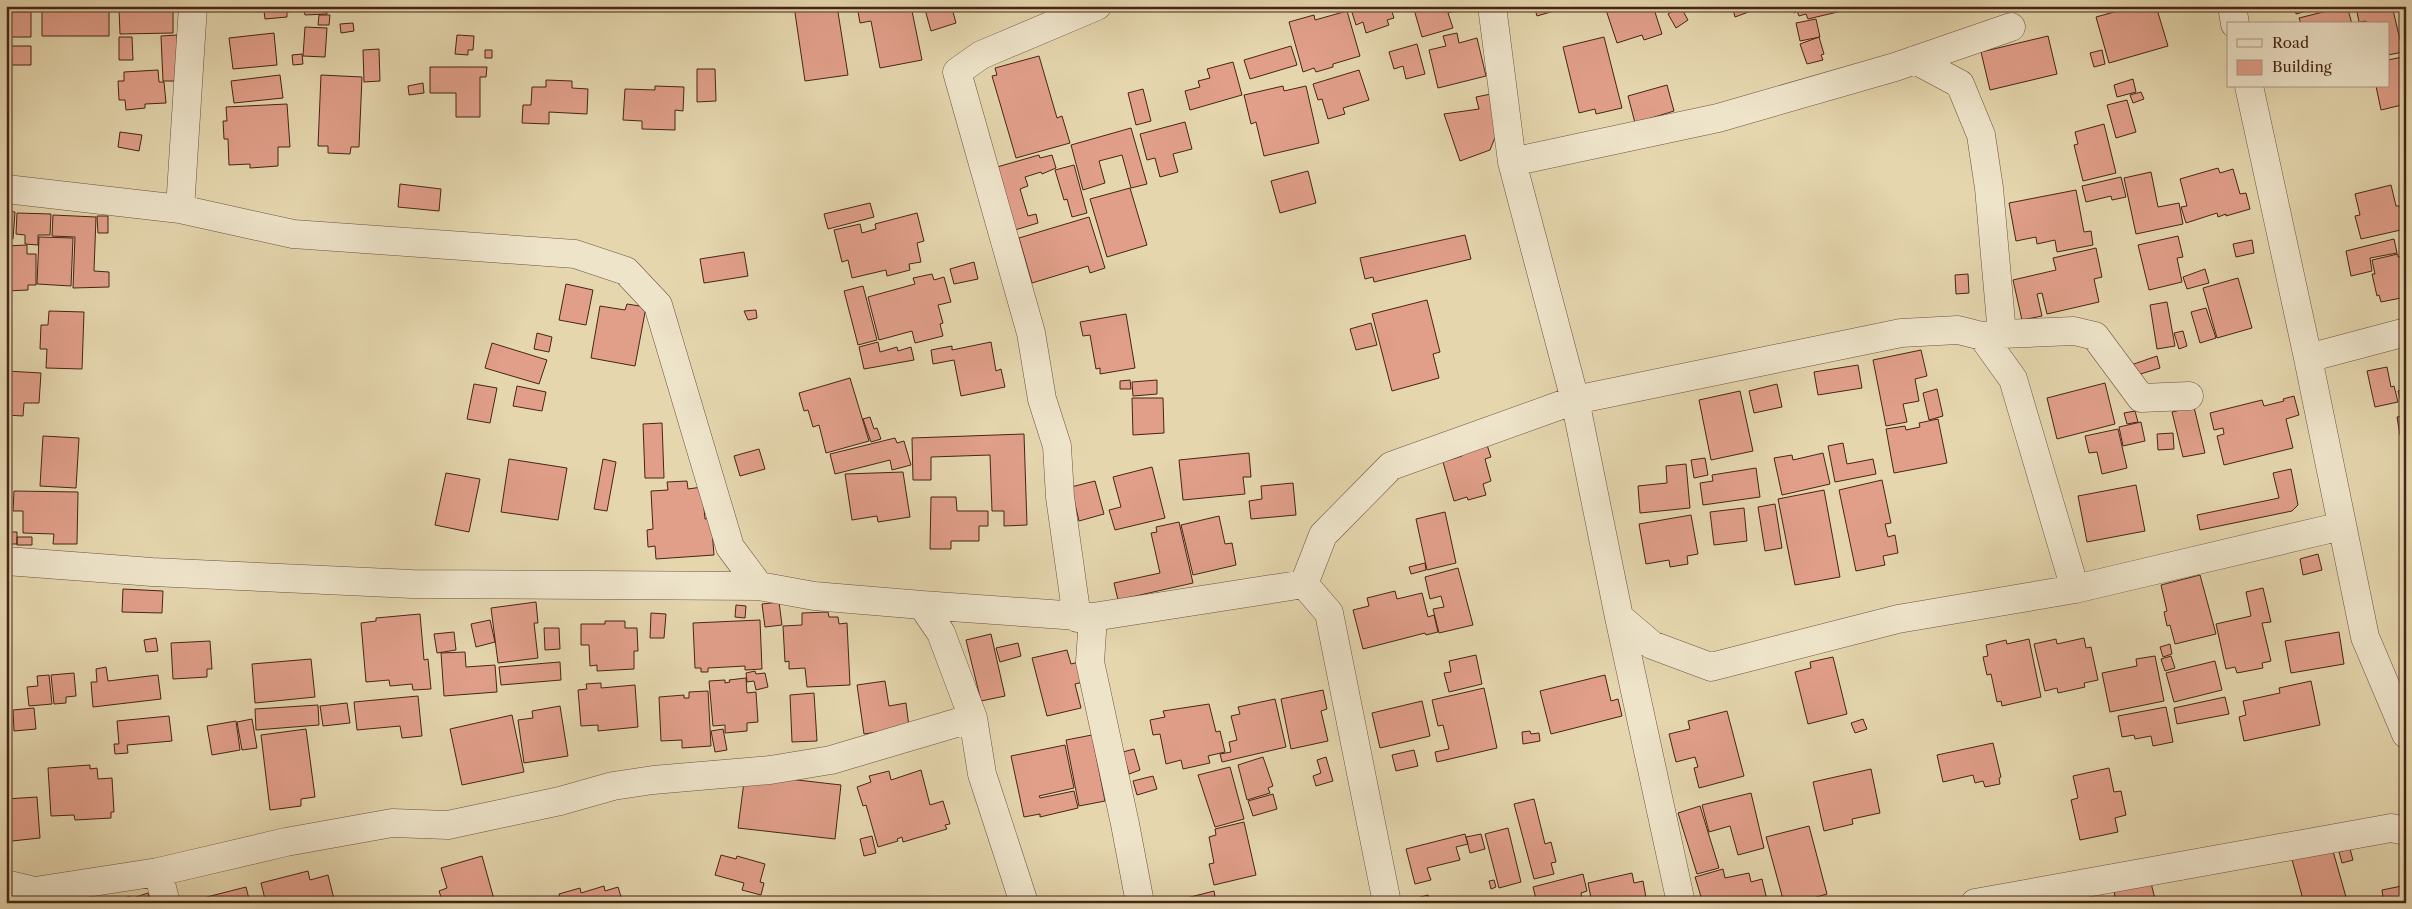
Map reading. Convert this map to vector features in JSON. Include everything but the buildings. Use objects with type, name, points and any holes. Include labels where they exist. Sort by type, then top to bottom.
[{"type":"street","points":[[180,209],[193,6]]},
{"type":"street","points":[[1097,6],[981,55],[957,72],[1030,333],[1042,399],[1057,446],[1060,497],[1085,617],[1090,662],[1140,903]]},
{"type":"street","points":[[1492,6],[1512,162],[1575,400],[1619,617],[1681,903]]},
{"type":"street","points":[[2232,6],[2235,22]]},
{"type":"street","points":[[1512,162],[1718,118],[1915,60],[2011,27]]},
{"type":"street","points":[[1915,60],[1960,84],[1981,136],[1989,188],[1992,335],[2013,379],[2075,589]]},
{"type":"street","points":[[2249,88],[2308,358],[2365,637],[2406,734]]},
{"type":"street","points":[[6,189],[180,209],[293,234],[575,254],[626,271],[658,305],[730,547],[759,586]]},
{"type":"street","points":[[1304,584],[1324,535],[1391,466],[1575,400],[1900,333],[1958,330],[1992,335],[2074,330],[2095,336],[2142,398],[2190,396]]},
{"type":"street","points":[[2308,358],[2406,332]]},
{"type":"street","points":[[1619,617],[1652,645],[1711,667],[1898,619],[2075,589],[2342,526]]},
{"type":"street","points":[[6,561],[152,572],[412,584],[759,586],[814,596],[1085,617],[1304,584]]},
{"type":"street","points":[[1304,584],[1329,613],[1387,903]]},
{"type":"street","points":[[922,605],[941,634],[973,718],[982,774],[1024,903]]},
{"type":"street","points":[[6,884],[35,891],[158,872],[286,842],[392,823],[448,825],[560,801],[613,786],[654,780],[770,770],[831,760],[973,718]]},
{"type":"street","points":[[1975,903],[2391,828],[2406,831]]},
{"type":"street","points":[[158,872],[166,903]]}]
